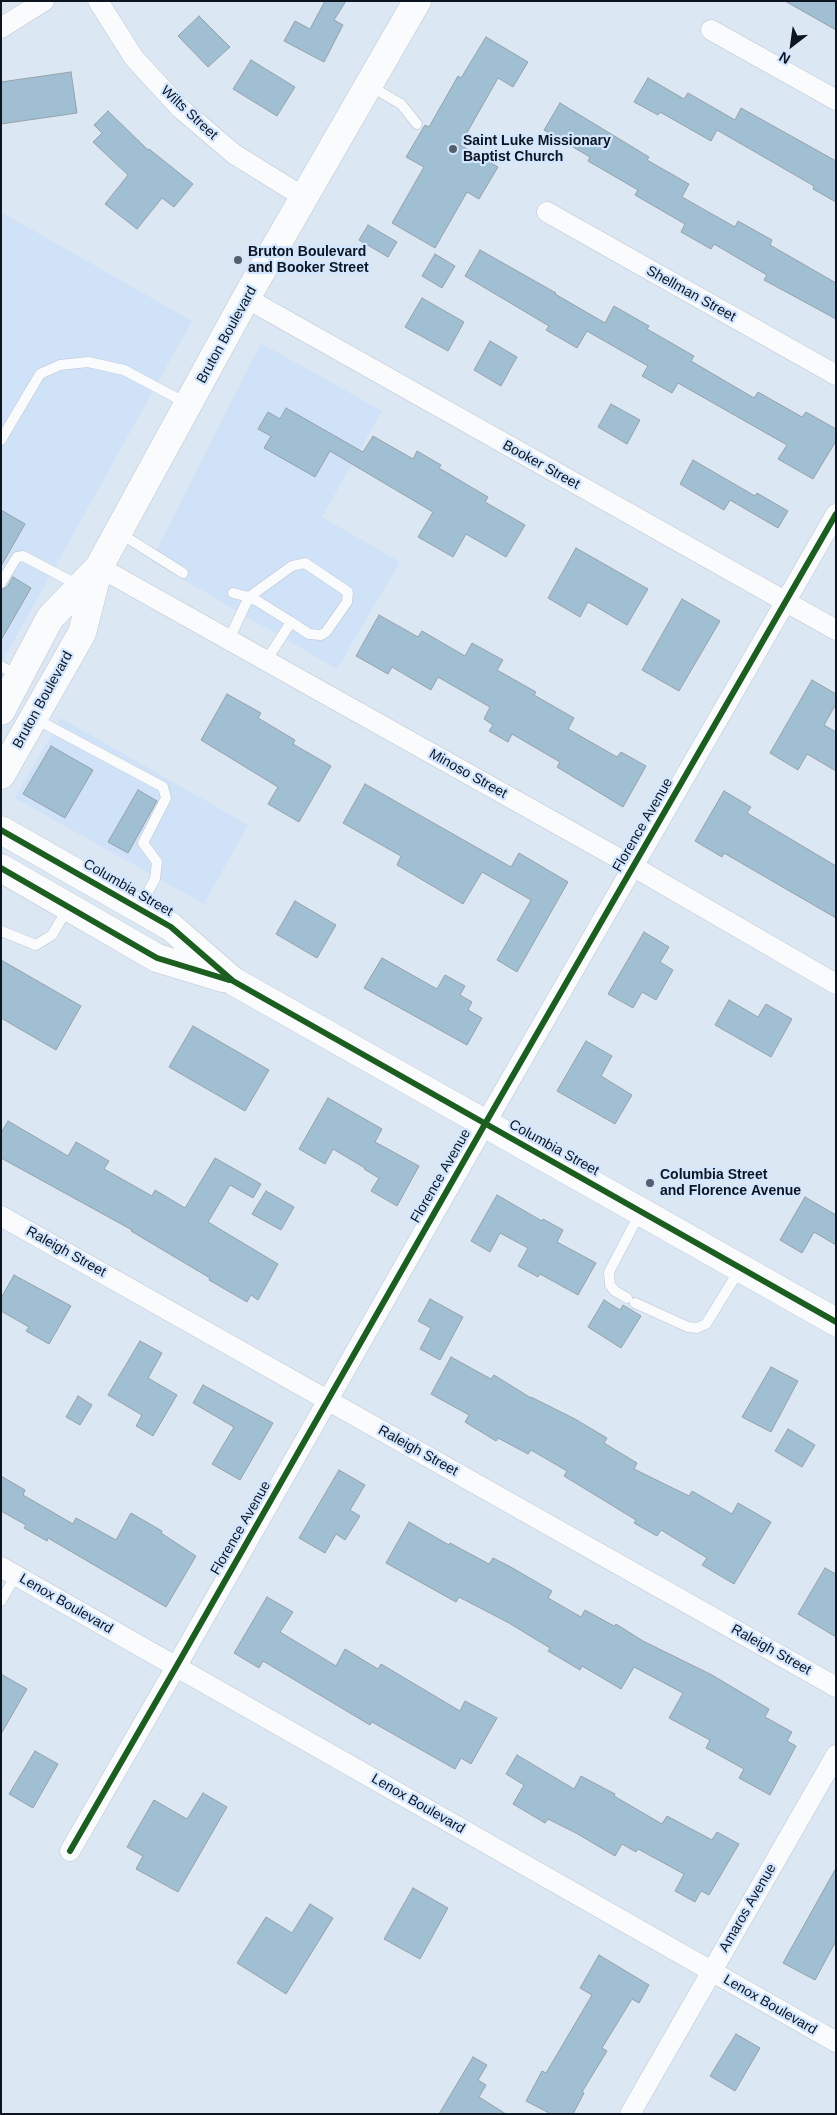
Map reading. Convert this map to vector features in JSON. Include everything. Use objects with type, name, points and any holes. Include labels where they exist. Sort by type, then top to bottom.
[{"type":"street","points":[[1,28],[44,1]]},
{"type":"street","name":"Wilts Street","points":[[98,1],[134,58],[180,108],[234,154],[304,198]]},
{"type":"street","name":"Bruton Boulevard","points":[[1,775],[82,633],[99,567],[246,298],[417,1]]},
{"type":"street","points":[[711,30],[836,100]]},
{"type":"street","name":"Shellman Street","points":[[547,212],[836,375]]},
{"type":"street","name":"Booker Street","points":[[246,298],[836,630]]},
{"type":"street","name":"Florence Avenue","points":[[70,1851],[836,514]]},
{"type":"street","name":"Bruton Boulevard","points":[[1,711],[10,671],[50,618],[99,567]]},
{"type":"street","name":"Minoso Street","points":[[99,567],[634,867],[836,984]]},
{"type":"street","name":"Columbia Street","points":[[1,830],[171,927],[233,981],[836,1322]]},
{"type":"street","name":"Columbia Street","points":[[1,868],[157,958],[233,981]]},
{"type":"street","name":"Raleigh Street","points":[[1,1216],[836,1686]]},
{"type":"street","name":"Lenox Boulevard","points":[[8,1571],[836,2042]]},
{"type":"street","name":"Amaros Avenue","points":[[630,2114],[836,1755]]},
{"type":"lane","points":[[369,85],[401,104],[417,124]]},
{"type":"lane","points":[[1,440],[40,374],[60,365],[88,362],[124,370],[189,404]]},
{"type":"lane","points":[[118,532],[183,573]]},
{"type":"lane","points":[[1,583],[17,557],[23,556],[80,586]]},
{"type":"lane","points":[[228,639],[249,597],[292,566],[305,563],[348,592],[347,602],[322,635],[309,634],[249,597],[233,593]]},
{"type":"lane","points":[[266,661],[291,622]]},
{"type":"lane","points":[[33,718],[163,787],[166,798],[143,843],[157,862],[155,879],[138,908]]},
{"type":"lane","points":[[1,931],[36,945],[52,935],[69,907]]},
{"type":"lane","points":[[641,1212],[609,1272],[610,1285],[615,1291],[631,1301],[688,1327],[697,1328],[706,1324],[740,1268]]},
{"type":"lane","points":[[1,1601],[8,1571]]},
{"type":"shaded area","points":[[1,212],[192,321],[1,664]]},
{"type":"shaded area","points":[[261,343],[382,411],[322,517],[400,562],[337,669],[151,561]]},
{"type":"shaded area","points":[[61,718],[248,825],[204,904],[15,798]]},
{"type":"building","points":[[325,1],[346,1],[334,20],[343,25],[324,62],[284,41],[295,21],[310,29]]},
{"type":"building","points":[[785,1],[836,1],[836,30]]},
{"type":"building","points":[[199,16],[230,47],[208,67],[178,36]]},
{"type":"building","points":[[486,37],[528,62],[513,87],[498,78],[460,145],[498,167],[479,199],[467,192],[435,248],[392,223],[424,167],[406,157],[425,125],[429,127],[458,76],[461,78]]},
{"type":"building","points":[[251,60],[295,87],[277,116],[233,89]]},
{"type":"building","points":[[71,72],[77,113],[1,124],[1,82]]},
{"type":"building","points":[[648,78],[684,99],[688,93],[735,120],[741,108],[836,161],[836,202],[813,189],[814,186],[717,130],[711,141],[660,112],[658,115],[634,102]]},
{"type":"building","points":[[560,103],[649,157],[647,160],[689,184],[682,197],[735,227],[738,221],[772,240],[770,245],[836,283],[836,319],[764,280],[767,275],[714,244],[711,249],[681,232],[685,224],[635,195],[638,190],[588,161],[590,157],[544,130]]},
{"type":"building","points":[[108,111],[148,150],[193,184],[174,207],[162,198],[137,229],[105,204],[128,175],[93,142],[102,133],[94,125]]},
{"type":"building","points":[[368,225],[397,242],[388,257],[359,240]]},
{"type":"building","points":[[480,250],[605,323],[614,306],[649,326],[647,329],[694,356],[691,361],[754,398],[758,392],[802,417],[806,412],[836,429],[836,441],[813,479],[778,459],[787,445],[678,383],[672,393],[642,376],[648,366],[587,331],[577,348],[546,330],[549,326],[465,276]]},
{"type":"building","points":[[435,254],[455,266],[442,288],[422,276]]},
{"type":"building","points":[[422,298],[464,322],[448,351],[405,327]]},
{"type":"building","points":[[490,341],[517,357],[501,386],[474,370]]},
{"type":"building","points":[[611,404],[640,420],[627,444],[598,427]]},
{"type":"building","points":[[286,408],[363,452],[373,436],[413,459],[417,451],[441,465],[439,468],[488,497],[485,502],[525,525],[506,557],[466,534],[453,557],[418,537],[433,512],[330,451],[315,477],[264,448],[271,436],[258,429],[268,412],[280,419]]},
{"type":"building","points":[[693,460],[755,496],[757,493],[788,511],[778,528],[730,500],[724,510],[680,484]]},
{"type":"building","points":[[1,510],[25,524],[1,566]]},
{"type":"building","points":[[576,548],[648,589],[627,625],[588,602],[580,617],[548,598]]},
{"type":"building","points":[[13,577],[31,588],[1,640],[1,590],[7,587]]},
{"type":"building","points":[[682,599],[720,621],[679,691],[642,670]]},
{"type":"building","points":[[379,615],[418,637],[422,631],[465,656],[472,643],[503,660],[497,670],[536,692],[534,695],[574,718],[568,729],[617,757],[621,752],[646,766],[623,807],[557,767],[560,762],[512,734],[508,742],[489,731],[493,725],[484,719],[490,707],[438,677],[431,690],[392,667],[388,674],[356,656]]},
{"type":"building","points":[[812,680],[836,694],[836,704],[824,725],[836,732],[836,771],[807,754],[798,770],[770,753]]},
{"type":"building","points":[[227,694],[261,713],[258,718],[295,740],[293,744],[331,766],[299,822],[268,804],[278,787],[201,740]]},
{"type":"building","points":[[51,746],[93,770],[65,818],[23,794]]},
{"type":"building","points":[[365,784],[511,867],[519,853],[568,882],[517,972],[497,960],[531,900],[482,872],[463,904],[397,865],[401,856],[343,823]]},
{"type":"building","points":[[138,790],[157,801],[128,853],[108,842]]},
{"type":"building","points":[[724,791],[751,807],[747,813],[836,866],[836,918],[724,853],[722,857],[695,841]]},
{"type":"building","points":[[295,901],[336,925],[317,958],[276,934]]},
{"type":"building","points":[[644,932],[669,947],[660,962],[673,970],[656,1000],[642,992],[633,1008],[608,994]]},
{"type":"building","points":[[382,958],[437,989],[445,975],[465,986],[460,995],[472,1002],[468,1010],[482,1018],[467,1045],[364,988]]},
{"type":"building","points":[[1,960],[81,1006],[56,1050],[1,1018]]},
{"type":"building","points":[[729,1000],[758,1017],[766,1004],[792,1019],[771,1057],[715,1025]]},
{"type":"building","points":[[193,1026],[269,1070],[245,1111],[169,1067]]},
{"type":"building","points":[[586,1041],[612,1056],[601,1076],[632,1095],[615,1124],[557,1091]]},
{"type":"building","points":[[328,1098],[382,1129],[375,1142],[419,1166],[397,1206],[371,1191],[379,1178],[333,1149],[325,1164],[299,1149]]},
{"type":"building","points":[[8,1121],[68,1156],[76,1142],[109,1161],[104,1169],[152,1196],[155,1190],[185,1208],[215,1158],[261,1184],[253,1198],[230,1185],[208,1222],[278,1264],[258,1300],[251,1295],[247,1302],[209,1280],[210,1278],[132,1230],[1,1158],[1,1133]]},
{"type":"building","points":[[266,1191],[294,1207],[281,1230],[252,1214]]},
{"type":"building","points":[[497,1195],[542,1221],[543,1219],[563,1230],[557,1242],[596,1263],[578,1295],[540,1274],[538,1277],[518,1266],[528,1248],[500,1233],[490,1252],[471,1241]]},
{"type":"building","points":[[805,1197],[836,1215],[836,1245],[814,1232],[802,1253],[780,1240]]},
{"type":"building","points":[[14,1275],[71,1306],[49,1344],[26,1331],[29,1327],[1,1311],[1,1298]]},
{"type":"building","points":[[430,1299],[463,1317],[440,1360],[420,1349],[431,1328],[418,1321]]},
{"type":"building","points":[[604,1300],[620,1310],[623,1305],[641,1316],[621,1348],[588,1327]]},
{"type":"building","points":[[140,1341],[162,1353],[148,1378],[177,1395],[153,1436],[136,1426],[142,1415],[108,1395]]},
{"type":"building","points":[[451,1357],[491,1379],[494,1375],[531,1398],[575,1419],[607,1438],[604,1443],[637,1463],[634,1469],[689,1496],[692,1491],[732,1514],[738,1503],[771,1522],[734,1584],[702,1565],[707,1558],[661,1530],[657,1536],[634,1523],[636,1520],[564,1476],[567,1471],[531,1450],[528,1454],[498,1438],[496,1441],[465,1422],[469,1415],[431,1394]]},
{"type":"building","points":[[771,1367],[798,1381],[771,1432],[742,1417]]},
{"type":"building","points":[[203,1385],[273,1423],[240,1480],[212,1464],[234,1427],[193,1403]]},
{"type":"building","points":[[78,1396],[92,1405],[80,1425],[66,1417]]},
{"type":"building","points":[[788,1429],[815,1445],[802,1467],[775,1451]]},
{"type":"building","points":[[339,1470],[365,1485],[350,1510],[360,1516],[345,1540],[336,1534],[325,1553],[299,1538]]},
{"type":"building","points":[[1,1476],[25,1490],[23,1495],[73,1524],[76,1518],[116,1540],[131,1513],[162,1531],[161,1533],[196,1556],[166,1607],[48,1538],[47,1541],[24,1528],[26,1525],[1,1511]]},
{"type":"building","points":[[409,1522],[449,1545],[450,1543],[489,1564],[493,1558],[509,1566],[552,1591],[548,1598],[581,1617],[585,1610],[614,1626],[616,1624],[643,1641],[712,1675],[769,1709],[765,1717],[792,1732],[787,1741],[796,1746],[770,1795],[739,1778],[744,1769],[706,1748],[710,1740],[669,1718],[683,1693],[634,1667],[621,1689],[582,1666],[580,1670],[548,1651],[550,1648],[509,1623],[459,1597],[456,1602],[386,1563]]},
{"type":"building","points":[[825,1568],[836,1574],[836,1637],[798,1614]]},
{"type":"building","points":[[267,1597],[293,1612],[280,1632],[336,1666],[345,1649],[378,1669],[381,1664],[460,1711],[465,1701],[497,1718],[471,1764],[461,1758],[455,1769],[372,1722],[370,1725],[263,1661],[259,1668],[234,1653]]},
{"type":"building","points":[[1,1674],[27,1689],[1,1734]]},
{"type":"building","points":[[35,1751],[58,1764],[33,1808],[9,1794]]},
{"type":"building","points":[[517,1755],[574,1789],[581,1776],[615,1794],[614,1796],[662,1824],[667,1816],[712,1840],[717,1832],[739,1844],[709,1895],[701,1891],[695,1902],[675,1891],[684,1874],[638,1849],[636,1852],[622,1844],[615,1856],[576,1833],[548,1819],[545,1823],[513,1804],[524,1785],[506,1774]]},
{"type":"building","points":[[203,1793],[227,1807],[178,1892],[136,1869],[143,1856],[127,1847],[154,1800],[187,1819]]},
{"type":"building","points":[[836,1868],[836,1941],[815,1980],[783,1963]]},
{"type":"building","points":[[413,1888],[448,1908],[420,1959],[384,1939]]},
{"type":"building","points":[[310,1904],[333,1918],[286,1994],[237,1963],[266,1917],[292,1933]]},
{"type":"building","points":[[599,1955],[649,1985],[639,2003],[632,1999],[602,2048],[607,2051],[582,2092],[584,2093],[573,2114],[551,2114],[526,2101],[542,2071],[546,2073],[592,1995],[580,1988]]},
{"type":"building","points":[[736,2034],[760,2048],[735,2091],[710,2076]]},
{"type":"building","points":[[473,2057],[487,2065],[478,2080],[486,2085],[479,2097],[506,2114],[439,2114]]},
{"type":"cycle path","points":[[70,1851],[836,514]]},
{"type":"cycle path","points":[[1,830],[171,927],[233,981],[836,1322]]},
{"type":"cycle path","points":[[1,868],[157,958],[229,980]]},
{"type":"place","name":"Saint Luke Missionary Baptist Church","points":[[453,149]]},
{"type":"place","name":"Bruton Boulevard and Booker Street","points":[[238,260]]},
{"type":"place","name":"Columbia Street and Florence Avenue","points":[[650,1183]]}]
